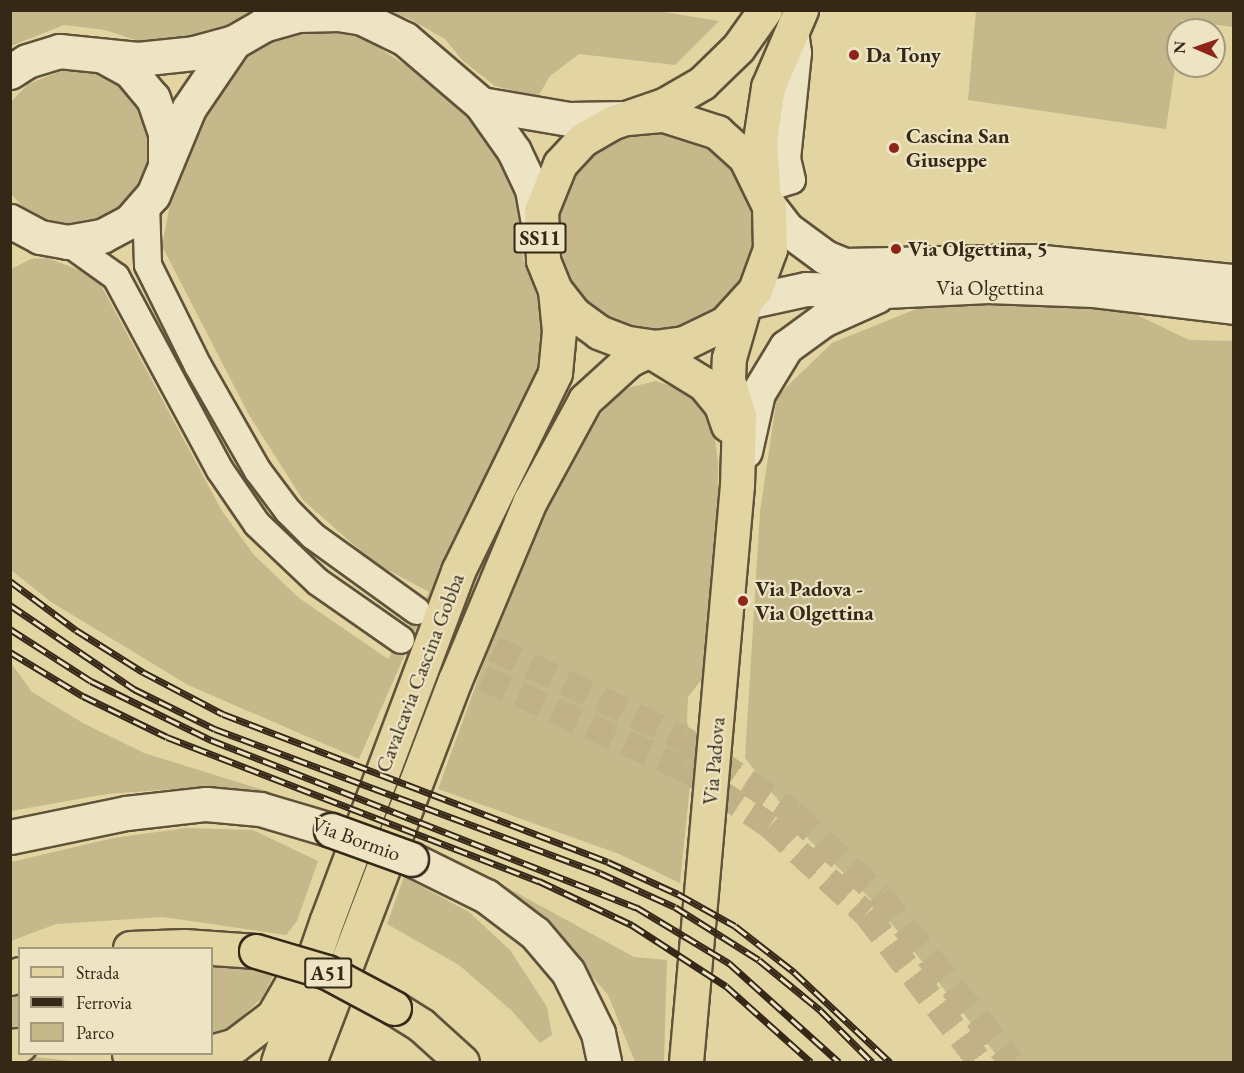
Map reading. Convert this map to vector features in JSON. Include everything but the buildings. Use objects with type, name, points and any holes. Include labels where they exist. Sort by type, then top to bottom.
[{"type":"main road","name":"SS11","points":[[765,10],[738,48],[702,83],[664,105],[627,118],[582,140],[560,164],[545,194],[539,227],[543,260],[555,290],[586,324],[612,339],[649,347],[684,343],[712,332],[746,302],[761,277],[770,249],[775,192],[760,140],[765,103],[772,74],[797,18]]},
{"type":"main road","points":[[16,66],[59,51],[138,59],[172,56],[234,42],[258,27],[291,15],[355,16],[405,39],[481,104],[514,151],[532,189],[539,227]]},
{"type":"main road","points":[[10,252],[54,239],[106,235],[130,221],[146,204],[195,97],[234,42]]},
{"type":"main road","points":[[98,54],[130,71],[153,98],[165,132],[163,167]]},
{"type":"main road","points":[[481,104],[568,119],[627,118]]},
{"type":"main road","name":"SS11","points":[[627,118],[664,114],[717,132],[745,157],[775,192]]},
{"type":"main road","name":"Via Olgettina","points":[[775,192],[786,229],[825,257],[844,265],[1033,261],[1233,281]]},
{"type":"main road","points":[[10,221],[54,239]]},
{"type":"main road","name":"Via Olgettina","points":[[746,302],[806,289],[890,291],[1046,287],[1233,307]]},
{"type":"main road","name":"Cavalcavia Cascina Gobba","points":[[278,1062],[327,920],[458,571],[555,373],[559,331],[555,290]]},
{"type":"main road","points":[[737,472],[755,403],[779,355],[816,324],[890,291]]},
{"type":"main road","name":"Via Padova","points":[[686,1062],[737,472],[739,416],[728,368],[731,339],[746,302]]},
{"type":"main road","name":"Via Padova","points":[[649,347],[683,368],[712,392],[726,416],[737,472]]},
{"type":"main road","name":"Cavalcavia Cascina Gobba","points":[[309,1062],[455,680],[526,508],[585,400],[629,360],[649,347]]},
{"type":"main road","name":"Via Bormio","points":[[10,837],[126,813],[206,804],[260,809],[331,830],[411,860],[486,896],[535,933],[568,972],[598,1033],[604,1062]]},
{"type":"main road","points":[[213,1054],[244,1040],[278,1009],[327,920]]},
{"type":"main road","name":"A51","points":[[157,947],[198,947]]},
{"type":"main road","name":"A51","points":[[213,948],[256,951],[327,972],[421,1025],[462,1062]]},
{"type":"main road","points":[[148,1055],[186,1059],[208,1055]]},
{"type":"street","points":[[146,204],[148,265],[198,366],[258,471],[288,511],[320,542],[417,611]]},
{"type":"street","points":[[54,239],[116,277],[220,470],[257,524],[318,582],[401,640]]},
{"type":"green space","points":[[652,10],[719,21],[675,65],[579,54],[550,76],[537,98],[495,86],[462,60],[445,39],[408,18],[383,11]]},
{"type":"green space","points":[[11,11],[257,11],[199,38],[157,47],[105,30],[64,25],[11,46]]},
{"type":"green space","points":[[976,11],[1233,11],[1233,27],[1226,26],[1226,18],[1166,18],[1166,78],[1173,78],[1166,129],[968,100]]},
{"type":"green space","points":[[309,28],[364,38],[453,96],[494,150],[519,203],[523,258],[545,319],[541,373],[452,547],[359,759],[188,685],[51,602],[11,570],[11,269],[31,259],[47,258],[96,276],[222,511],[254,555],[299,598],[388,659],[429,592],[373,562],[303,500],[249,415],[162,246],[180,152],[198,105],[258,41]]},
{"type":"green space","points":[[66,69],[87,69],[124,86],[149,119],[154,160],[137,197],[104,222],[63,226],[26,210],[11,194],[11,102],[28,84]]},
{"type":"green space","points":[[645,132],[665,132],[693,139],[718,154],[732,168],[747,193],[754,221],[754,241],[747,269],[732,294],[718,308],[684,326],[665,330],[645,330],[617,323],[592,308],[578,294],[560,260],[556,241],[556,221],[563,193],[578,168],[592,154],[626,136]]},
{"type":"green space","points":[[995,301],[1080,305],[1135,314],[1189,340],[1233,341],[1233,1062],[1002,1062],[876,904],[811,842],[745,758],[760,512],[777,396],[832,343],[921,307]]},
{"type":"green space","points":[[656,381],[686,391],[705,412],[713,426],[718,461],[718,527],[702,679],[688,697],[687,722],[694,746],[680,883],[619,854],[438,789],[535,522],[566,457],[614,398],[631,387]]},
{"type":"green space","points":[[11,663],[32,692],[83,723],[144,753],[273,793],[173,789],[107,794],[11,811]]},
{"type":"green space","points":[[186,828],[253,830],[318,861],[297,921],[286,935],[163,917],[56,924],[11,941],[11,862],[113,838]]},
{"type":"green space","points":[[404,877],[469,912],[510,950],[547,1007],[552,1035],[540,1043],[512,1011],[459,965],[387,924]]},
{"type":"green space","points":[[490,878],[634,957],[667,960],[664,1062],[635,1062],[608,995],[540,916]]},
{"type":"green space","points":[[213,965],[251,965],[274,974],[262,998],[226,1031],[213,1036]]},
{"type":"green space","points":[[10,996],[18,996],[18,1029],[10,1029]]},
{"type":"green space","points":[[11,1054],[79,1062],[11,1062]]},
{"type":"tunnel","points":[[424,615],[682,738],[793,813],[880,896],[1012,1062]]},
{"type":"tunnel","points":[[412,646],[685,769],[770,826],[866,914],[980,1062]]},
{"type":"railway","points":[[10,581],[76,630],[143,672],[223,714],[608,862],[678,894],[735,926],[794,972],[890,1062]]},
{"type":"railway","points":[[10,605],[134,689],[215,729],[600,873],[675,907],[759,960],[820,1010],[872,1062]]},
{"type":"railway","points":[[10,629],[91,681],[211,740],[636,907],[729,963],[839,1062]]},
{"type":"railway","points":[[10,652],[83,696],[167,737],[539,881],[632,925],[726,986],[811,1062]]},
{"type":"place","name":"Da Tony","points":[[854,55]]},
{"type":"place","name":"Cascina San Giuseppe","points":[[894,148]]},
{"type":"place","name":"Via Olgettina, 5","points":[[896,249]]},
{"type":"place","name":"Via Padova - Via Olgettina","points":[[743,601]]}]
